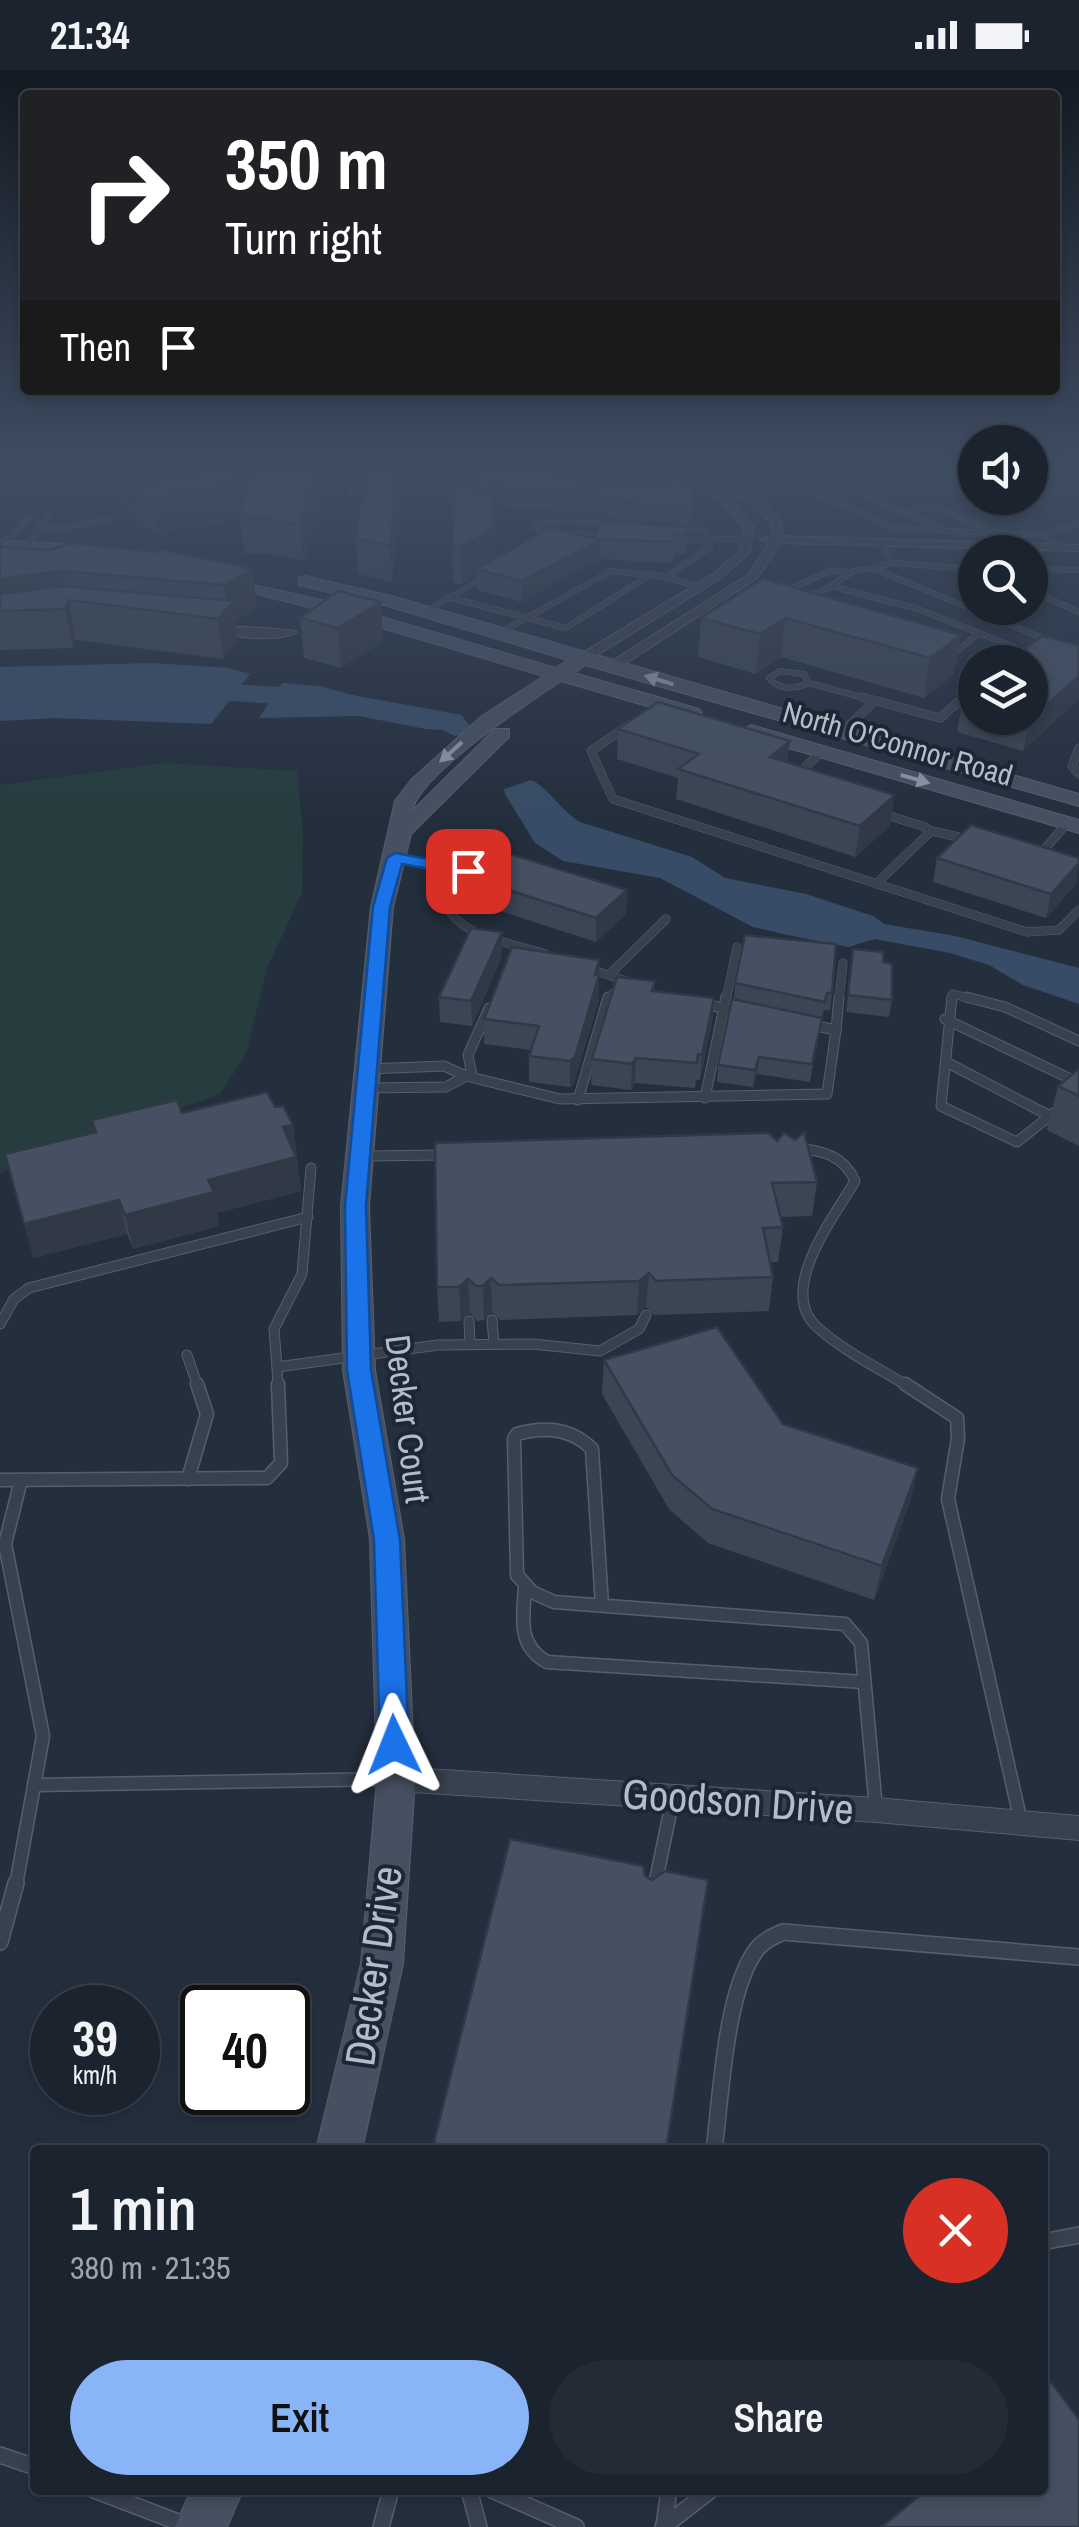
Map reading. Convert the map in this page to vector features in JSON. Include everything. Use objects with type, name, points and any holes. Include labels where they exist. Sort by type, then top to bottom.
[{"type":"main road","name":"North O'Connor Road","points":[[202,581],[325,606],[626,692],[656,707],[724,722],[1073,825]]},
{"type":"main road","name":"North O'Connor Road","points":[[301,581],[426,612],[1079,800]]},
{"type":"main road","points":[[478,651],[519,671],[538,698]]},
{"type":"main road","points":[[398,845],[479,753],[562,673],[585,658]]},
{"type":"main road","points":[[538,698],[613,666]]},
{"type":"main road","points":[[538,698],[626,692]]},
{"type":"main road","points":[[821,752],[841,733]]},
{"type":"main road","name":"Decker Court","points":[[396,1780],[387,1540],[368,1438],[359,1356],[355,1206],[382,907],[398,845]]},
{"type":"main road","name":"Decker Drive","points":[[340,2145],[382,1964],[396,1780]]},
{"type":"main road","points":[[201,2527],[215,2495]]},
{"type":"street","points":[[585,658],[708,581]]},
{"type":"street","points":[[613,666],[746,581]]},
{"type":"street","points":[[199,627],[261,634],[291,632]]},
{"type":"street","name":"Goodson Drive","points":[[396,1780],[876,1810],[1079,1828]]},
{"type":"lane","points":[[426,612],[477,581]]},
{"type":"lane","points":[[500,633],[592,581]]},
{"type":"lane","points":[[448,597],[566,628],[641,581]]},
{"type":"lane","points":[[676,581],[700,587]]},
{"type":"lane","points":[[776,596],[808,581]]},
{"type":"lane","points":[[802,600],[838,581]]},
{"type":"lane","points":[[903,581],[1054,642]]},
{"type":"lane","points":[[831,586],[918,608],[1009,645]]},
{"type":"lane","points":[[1048,598],[1079,612]]},
{"type":"lane","points":[[716,600],[731,604]]},
{"type":"lane","points":[[946,660],[979,633]]},
{"type":"lane","points":[[810,683],[808,677],[793,671],[769,678],[772,684],[788,688],[810,683],[940,718],[958,703]]},
{"type":"lane","points":[[841,733],[874,702]]},
{"type":"lane","points":[[636,721],[591,751],[613,800],[1027,932],[1059,930],[1078,912]]},
{"type":"lane","points":[[1079,748],[1072,766],[1079,774]]},
{"type":"lane","points":[[798,784],[796,776],[821,752]]},
{"type":"lane","points":[[868,810],[985,844]]},
{"type":"lane","points":[[1020,854],[1040,861],[1073,825]]},
{"type":"lane","points":[[876,884],[928,830]]},
{"type":"lane","points":[[398,845],[468,871],[446,902],[455,921],[560,958]]},
{"type":"lane","points":[[609,976],[666,919]]},
{"type":"lane","points":[[705,1098],[737,947]]},
{"type":"lane","points":[[576,964],[640,986]]},
{"type":"lane","points":[[367,1078],[424,1066],[444,1066],[537,1095],[578,1100],[827,1094],[843,964]]},
{"type":"lane","points":[[578,1100],[608,997],[626,981]]},
{"type":"lane","points":[[469,1076],[468,1055],[497,989]]},
{"type":"lane","points":[[1079,1041],[1006,1007],[953,994],[945,1019],[948,1063],[941,1106],[1017,1142],[1079,1093]]},
{"type":"lane","points":[[690,1000],[760,1016]]},
{"type":"lane","points":[[945,1019],[1079,1083]]},
{"type":"lane","points":[[798,1022],[836,1030]]},
{"type":"lane","points":[[948,1063],[1050,1116]]},
{"type":"lane","points":[[424,1066],[424,1087]]},
{"type":"lane","points":[[367,1078],[446,1087],[469,1076]]},
{"type":"lane","points":[[787,1148],[821,1150],[839,1158],[851,1168],[855,1181],[803,1275],[800,1299],[804,1314],[823,1332],[957,1418],[958,1446],[949,1469],[948,1498],[1021,1823]]},
{"type":"lane","points":[[360,1156],[453,1154]]},
{"type":"lane","points":[[0,1480],[267,1478],[280,1463],[274,1329],[302,1274],[311,1168]]},
{"type":"lane","points":[[0,1324],[14,1299],[29,1288],[308,1217]]},
{"type":"lane","points":[[277,1368],[470,1344],[600,1352],[639,1329],[646,1315]]},
{"type":"lane","points":[[492,1320],[494,1343]]},
{"type":"lane","points":[[468,1321],[470,1344]]},
{"type":"lane","points":[[187,1355],[208,1414],[188,1479]]},
{"type":"lane","points":[[602,1605],[592,1450],[578,1435],[563,1430],[526,1431],[514,1440],[517,1575],[525,1588],[554,1602],[845,1624],[861,1643],[876,1810]]},
{"type":"lane","points":[[0,1942],[11,1910],[43,1736],[5,1544],[21,1480]]},
{"type":"lane","points":[[525,1588],[522,1638],[529,1651],[547,1662],[864,1682]]},
{"type":"lane","points":[[36,1785],[396,1780]]},
{"type":"lane","points":[[651,1900],[673,1797]]},
{"type":"lane","points":[[715,2145],[740,1985],[758,1948],[772,1937],[782,1932],[1079,1958]]},
{"type":"lane","points":[[1048,2241],[1079,2235]]},
{"type":"lane","points":[[0,2455],[30,2466]]},
{"type":"lane","points":[[107,2495],[191,2527]]},
{"type":"lane","points":[[381,2527],[390,2495]]},
{"type":"lane","points":[[471,2495],[479,2527]]},
{"type":"lane","points":[[503,2495],[576,2527]]},
{"type":"lane","points":[[664,2527],[667,2495]]},
{"type":"lane","points":[[664,2527],[706,2495]]},
{"type":"green space","points":[[163,763],[297,771],[303,832],[302,893],[267,968],[246,1054],[220,1094],[0,1173],[0,785]]},
{"type":"water","points":[[153,663],[228,668],[250,674],[211,724],[54,718],[0,721],[0,667]]},
{"type":"water","points":[[282,683],[320,686],[451,722],[441,730],[359,716],[259,718]]},
{"type":"water","points":[[531,780],[580,822],[692,857],[725,878],[806,894],[873,916],[884,924],[955,936],[1079,968],[1079,1004],[1023,985],[989,965],[950,953],[875,939],[848,947],[753,927],[660,878],[563,861],[535,843],[505,794],[504,789]]},
{"type":"building","points":[[174,581],[232,581],[224,585]]},
{"type":"building","points":[[760,581],[769,581],[961,635],[930,658],[785,618],[760,634],[701,618]]},
{"type":"building","points":[[62,586],[234,601],[218,619],[69,600],[65,609],[0,611],[0,594]]},
{"type":"building","points":[[338,591],[381,602],[338,628],[300,618]]},
{"type":"building","points":[[1042,636],[1079,645],[1079,676],[1048,704],[1048,645],[1031,645]]},
{"type":"building","points":[[658,702],[790,741],[770,757],[895,795],[860,826],[678,769],[699,754],[618,729]]},
{"type":"building","points":[[971,825],[1079,858],[1079,863],[1051,894],[937,858]]},
{"type":"building","points":[[500,851],[627,890],[596,918],[468,877]]},
{"type":"building","points":[[471,928],[502,932],[471,1001],[439,997]]},
{"type":"building","points":[[745,935],[836,944],[832,993],[827,993],[825,1002],[735,983]]},
{"type":"building","points":[[512,947],[599,960],[595,975],[599,975],[575,1057],[570,1061],[529,1056],[539,1026],[484,1019]]},
{"type":"building","points":[[853,949],[883,952],[883,962],[892,964],[892,1000],[848,995]]},
{"type":"building","points":[[617,977],[655,981],[652,991],[714,998],[697,1063],[636,1058],[632,1064],[592,1059]]},
{"type":"building","points":[[732,999],[822,1018],[812,1064],[759,1057],[755,1070],[718,1065]]},
{"type":"building","points":[[1079,1069],[1079,1096],[1058,1086]]},
{"type":"building","points":[[267,1092],[275,1107],[283,1106],[293,1125],[283,1127],[296,1157],[208,1180],[214,1192],[125,1215],[119,1200],[24,1224],[5,1154],[96,1132],[92,1120],[177,1100],[182,1113]]},
{"type":"building","points":[[804,1132],[817,1182],[772,1183],[783,1227],[763,1228],[773,1277],[656,1281],[649,1273],[639,1281],[499,1285],[491,1278],[483,1286],[468,1279],[459,1287],[437,1287],[435,1143],[768,1133],[777,1141],[784,1133],[795,1140]]},
{"type":"building","points":[[717,1327],[783,1424],[918,1468],[882,1566],[712,1509],[672,1475],[604,1360]]},
{"type":"building","points":[[510,1839],[643,1866],[645,1876],[652,1880],[665,1871],[708,1880],[667,2145],[433,2145]]},
{"type":"building","points":[[1051,2382],[1079,2420],[1079,2527],[882,2527],[920,2495],[1048,2495]]},
{"type":"waterway","points":[[173,690],[319,698],[451,722],[455,727]]},
{"type":"route","points":[[394,1745],[387,1540],[359,1370],[355,1206],[382,907],[395,858],[468,871]]}]
